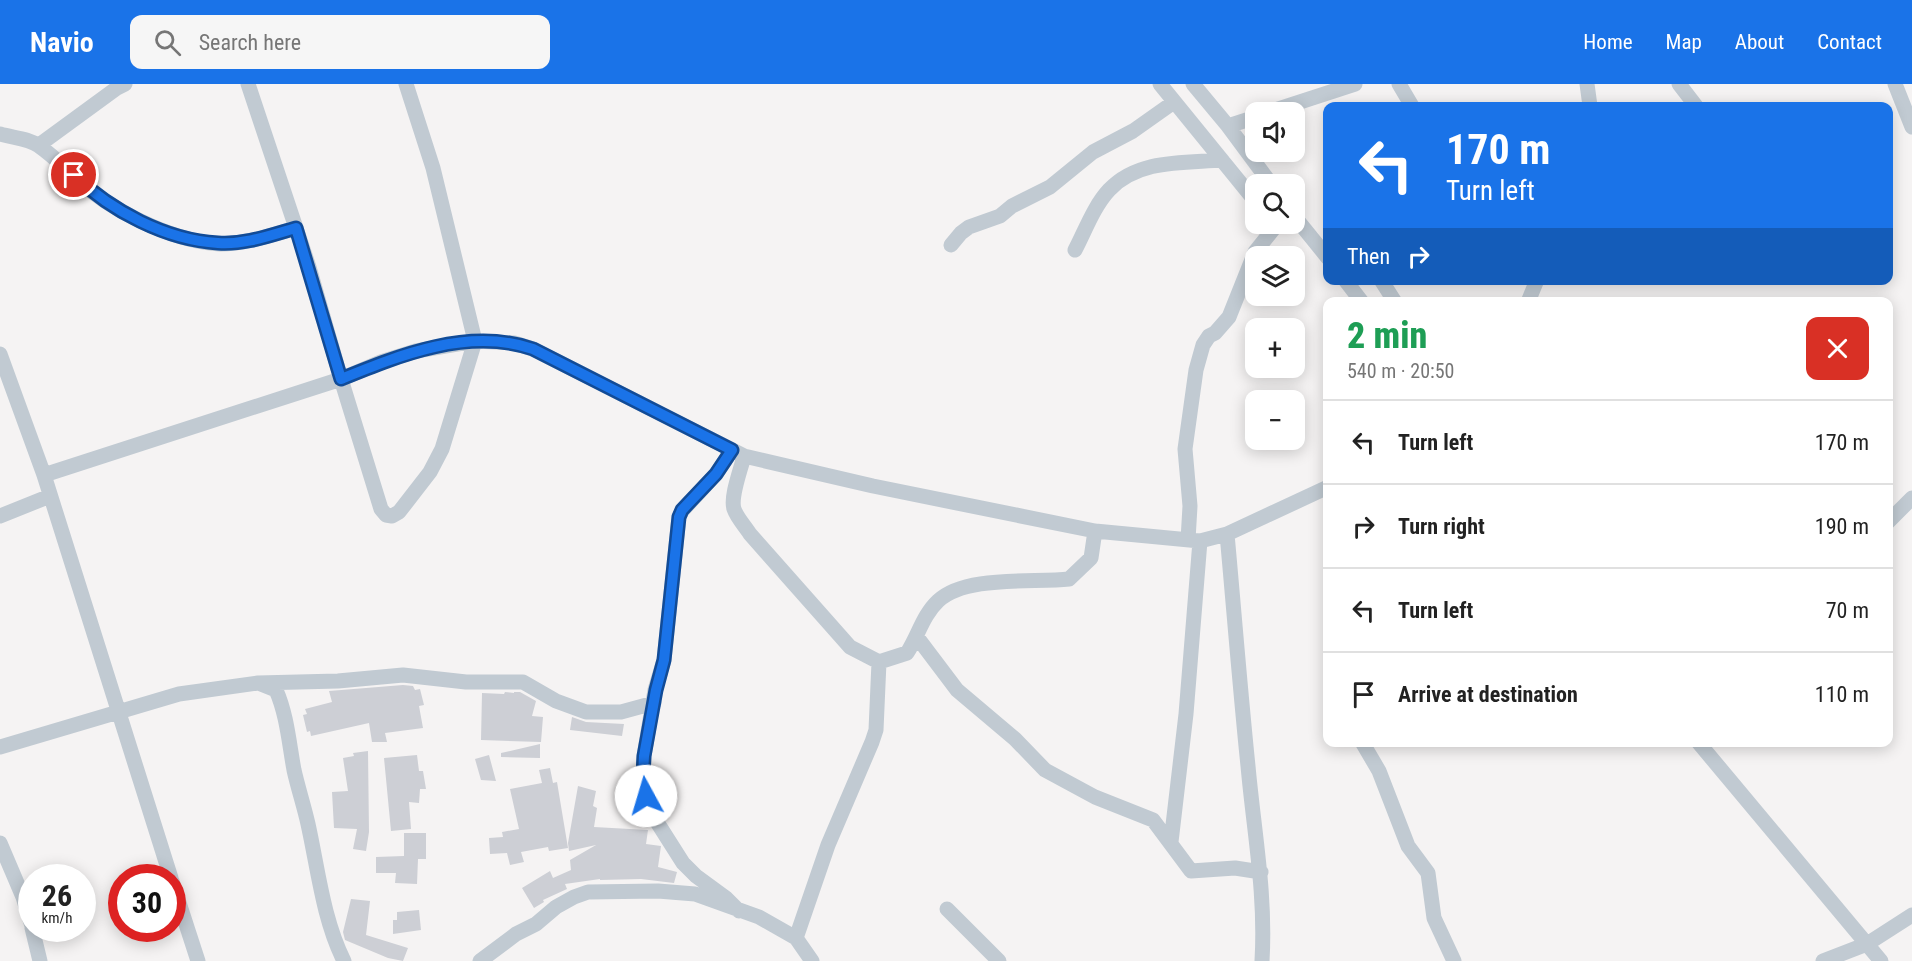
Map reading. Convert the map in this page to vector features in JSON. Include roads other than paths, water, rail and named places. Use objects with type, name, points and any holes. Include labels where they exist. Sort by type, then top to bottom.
[{"type":"street","points":[[248,84],[296,228],[381,509],[386,515],[396,515],[430,472],[442,449],[475,340],[433,168],[406,84]]},
{"type":"street","points":[[1160,84],[1245,188]]},
{"type":"street","points":[[1193,84],[1264,174]]},
{"type":"street","points":[[1300,102],[1355,84]]},
{"type":"street","points":[[1399,84],[1410,102]]},
{"type":"street","points":[[1587,84],[1589,102]]},
{"type":"street","points":[[1679,84],[1693,102]]},
{"type":"street","points":[[1895,84],[1912,127]]},
{"type":"street","points":[[39,146],[118,85]]},
{"type":"street","points":[[951,245],[969,227],[1000,216],[1012,206],[1050,187],[1093,152],[1132,131],[1174,102]]},
{"type":"street","points":[[1228,126],[1245,121]]},
{"type":"street","points":[[0,134],[22,138],[39,146],[103,199],[159,229],[184,238],[219,244],[236,243],[296,228]]},
{"type":"street","points":[[1075,250],[1109,190],[1125,178],[1157,164],[1222,160]]},
{"type":"street","points":[[1305,230],[1323,252]]},
{"type":"street","points":[[1170,842],[1186,714],[1194,540],[1185,449],[1198,362],[1203,345],[1209,336],[1215,333],[1229,317],[1255,252],[1269,234]]},
{"type":"street","points":[[1349,285],[1358,297]]},
{"type":"street","points":[[44,475],[341,379],[401,355],[475,340],[514,343],[533,349],[738,453],[907,493],[1095,531],[1194,540],[1227,534],[1323,489]]},
{"type":"street","points":[[1,359],[44,475],[167,864]]},
{"type":"street","points":[[738,453],[734,508],[745,527],[850,647],[879,662],[908,653],[923,621],[939,600],[960,589],[987,583],[1069,579],[1091,558],[1095,531]]},
{"type":"street","points":[[738,453],[682,510],[679,517],[664,660],[644,756],[643,775],[650,811],[683,863],[739,910]]},
{"type":"street","points":[[0,516],[50,496]]},
{"type":"street","points":[[1893,517],[1912,498]]},
{"type":"street","points":[[1227,534],[1248,766],[1261,872],[1264,922],[1262,961]]},
{"type":"street","points":[[917,637],[957,690],[1015,739],[1045,770],[1095,797],[1153,820],[1191,871],[1235,868],[1261,872]]},
{"type":"street","points":[[796,938],[828,845],[876,730],[879,662]]},
{"type":"street","points":[[0,747],[178,694],[258,683],[338,681],[403,675],[466,682],[523,682],[556,701],[586,712],[621,712],[654,703]]},
{"type":"street","points":[[258,683],[276,690],[283,706],[294,772],[308,821],[319,879],[333,932],[344,961]]},
{"type":"street","points":[[1365,747],[1379,771],[1408,846],[1428,873],[1434,918],[1454,961]]},
{"type":"street","points":[[1702,747],[1881,961]]},
{"type":"street","points":[[0,843],[18,885]]},
{"type":"street","points":[[480,961],[516,934],[536,924],[555,906],[574,897],[588,892],[658,891],[695,894],[759,917],[796,938],[812,961]]},
{"type":"street","points":[[947,909],[999,961]]},
{"type":"street","points":[[1823,961],[1867,944],[1912,915]]},
{"type":"street","points":[[186,923],[198,961]]},
{"type":"street","points":[[36,942],[40,961]]}]
